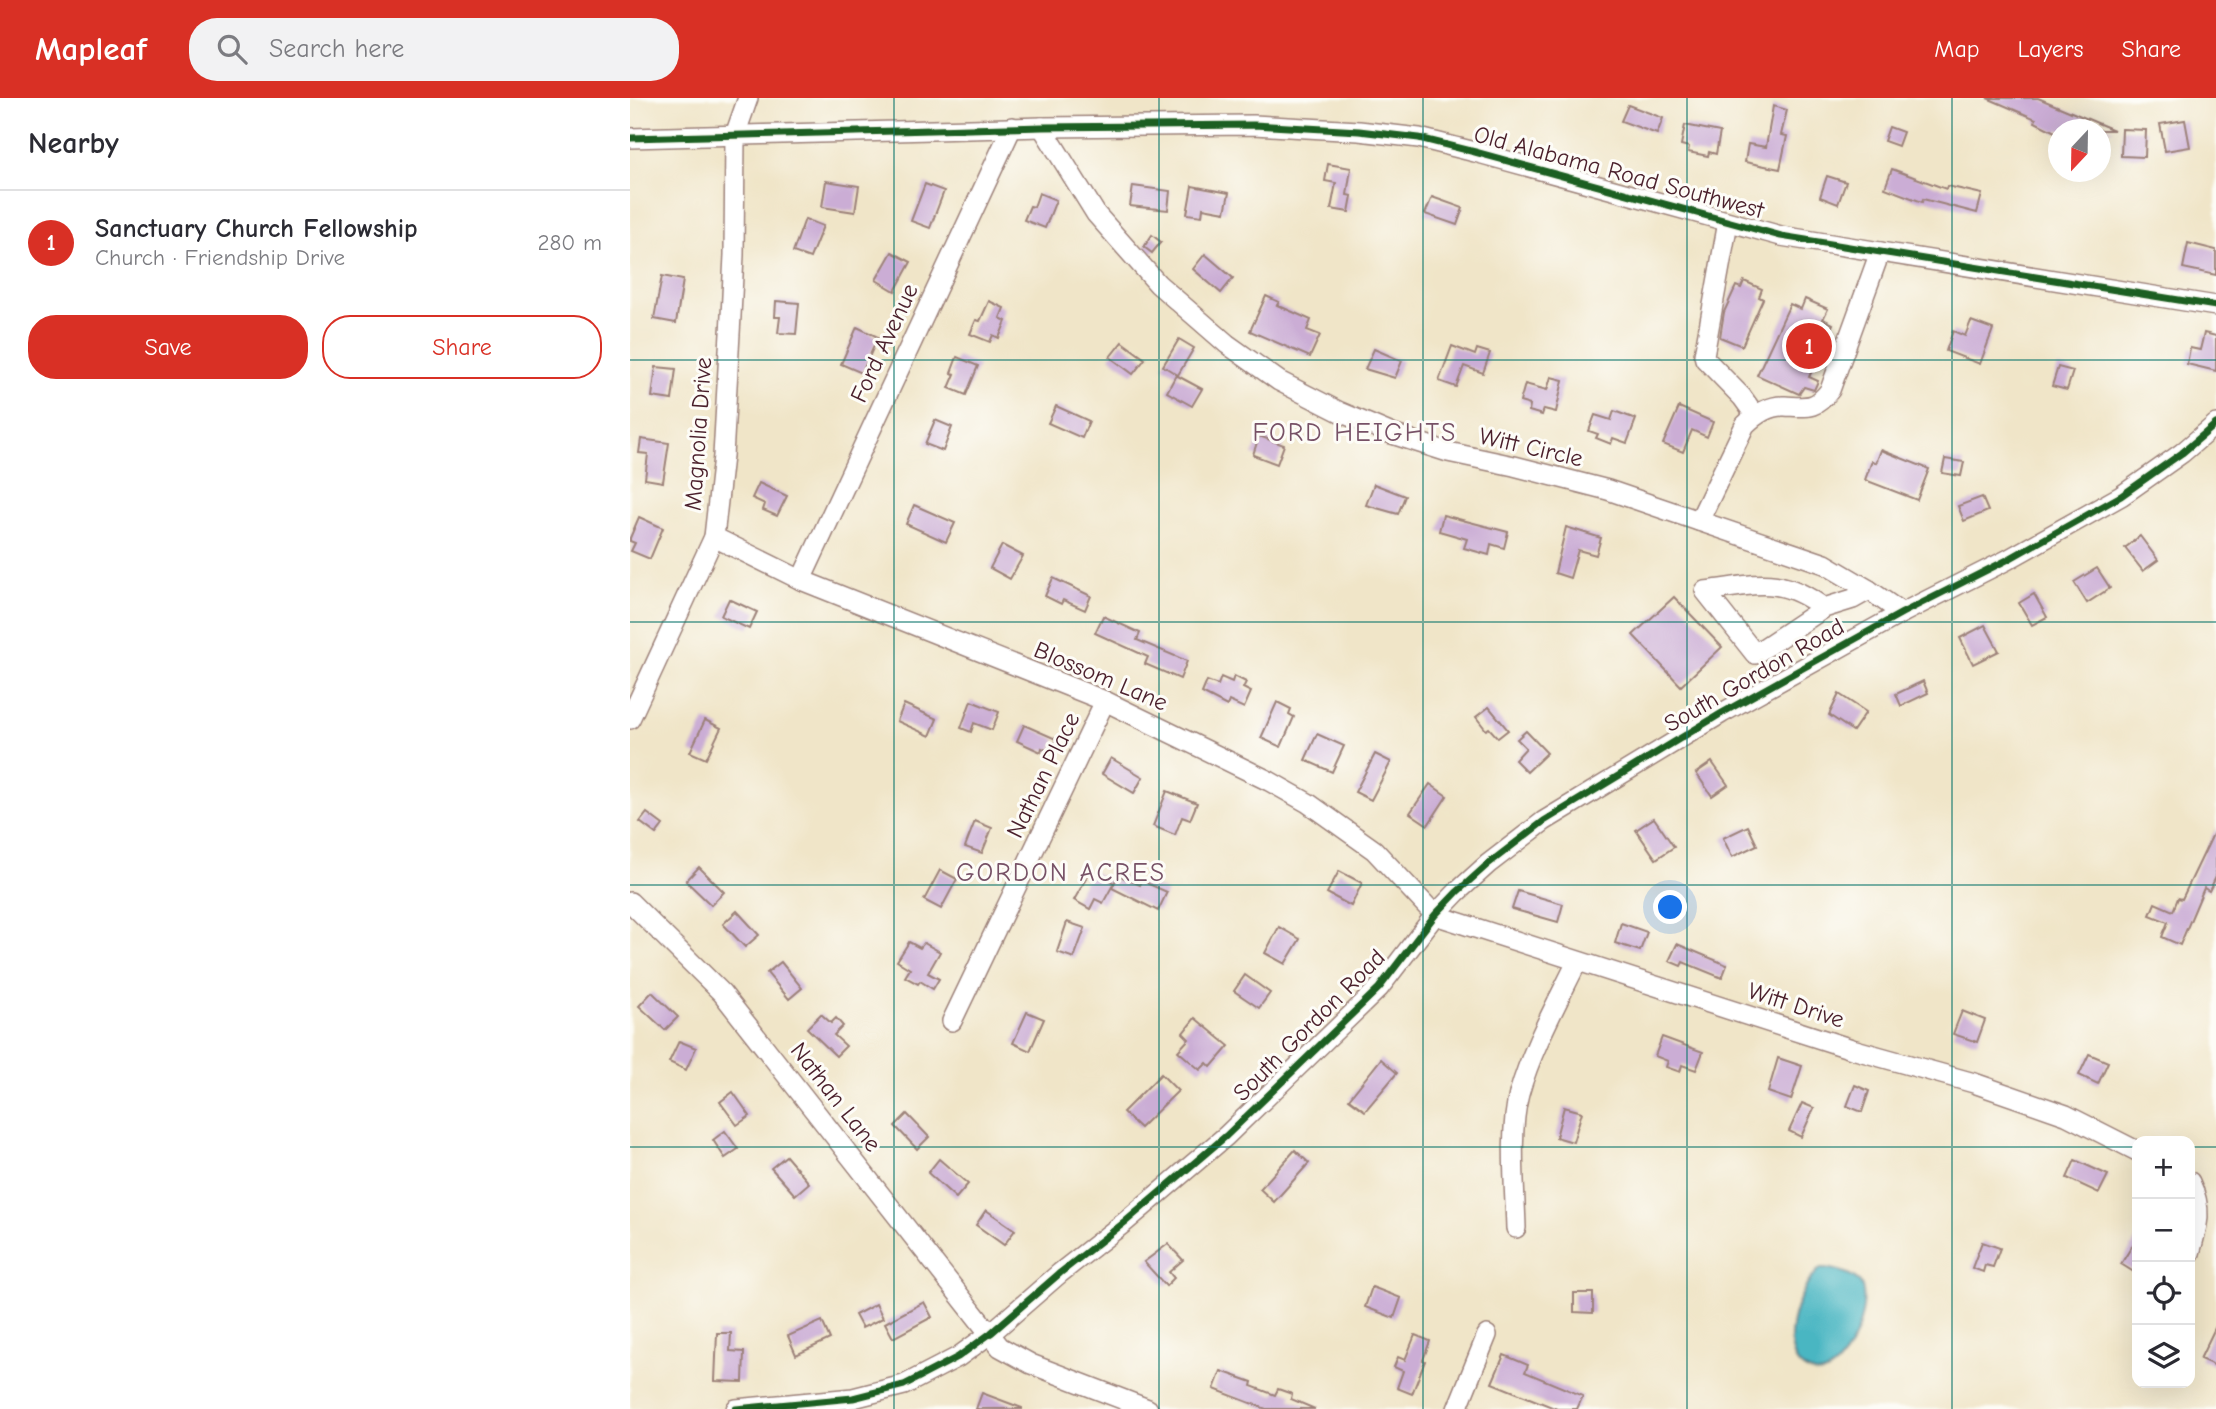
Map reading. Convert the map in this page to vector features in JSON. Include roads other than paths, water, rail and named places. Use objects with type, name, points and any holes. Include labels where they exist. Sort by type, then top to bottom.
[{"type":"street","name":"Magnolia Drive","points":[[630,719],[714,537],[723,456],[733,267],[735,135],[748,98]]},
{"type":"street","name":"Old Alabama Road Southwest","points":[[630,138],[1012,127],[1254,125],[1359,131],[1419,138],[1782,236],[2216,306]]},
{"type":"street","name":"Ford Avenue","points":[[801,580],[1012,127]]},
{"type":"street","name":"Witt Circle","points":[[1042,127],[1096,214],[1158,284],[1227,344],[1279,381],[1340,412],[1392,434],[1448,452],[1608,490],[1825,564],[1902,613]]},
{"type":"street","points":[[1728,222],[1703,355],[1755,415]]},
{"type":"street","points":[[1699,521],[1745,425],[1763,410],[1783,405],[1809,407],[1824,398],[1830,390],[1880,252]]},
{"type":"street","name":"South Gordon Road","points":[[736,1409],[853,1398],[904,1385],[958,1357],[991,1333],[1226,1136],[1379,988],[1435,915],[1488,864],[1544,821],[1722,713],[2121,496],[2182,453],[2216,424]]},
{"type":"street","name":"Blossom Lane","points":[[714,537],[801,580],[1105,701],[1215,754],[1308,803],[1374,850],[1435,915]]},
{"type":"street","points":[[1824,608],[1807,595],[1771,583],[1705,591],[1755,654],[1824,608],[1853,599],[1869,590]]},
{"type":"street","name":"Nathan Place","points":[[952,1021],[1105,701]]},
{"type":"street","name":"Nathan Lane","points":[[630,902],[722,993],[1000,1347],[1031,1364],[1148,1409]]},
{"type":"street","name":"Witt Drive","points":[[1435,915],[1853,1049],[1974,1083],[2066,1115],[2132,1148]]},
{"type":"street","points":[[1516,1228],[1514,1144],[1519,1097],[1534,1051],[1577,962]]},
{"type":"street","points":[[2195,1193],[2199,1220],[2195,1235]]},
{"type":"street","points":[[1457,1409],[1487,1335]]},
{"type":"water","points":[[1821,1268],[1842,1272],[1857,1279],[1863,1294],[1863,1307],[1854,1339],[1845,1354],[1836,1365],[1825,1372],[1814,1373],[1801,1366],[1794,1355],[1792,1324],[1804,1291]]},
{"type":"place","name":"Sanctuary Church Fellowship","points":[[1809,346]]},
{"type":"district","name":"FORD HEIGHTS","points":[[1355,432]]},
{"type":"district","name":"GORDON ACRES","points":[[1061,872]]}]
